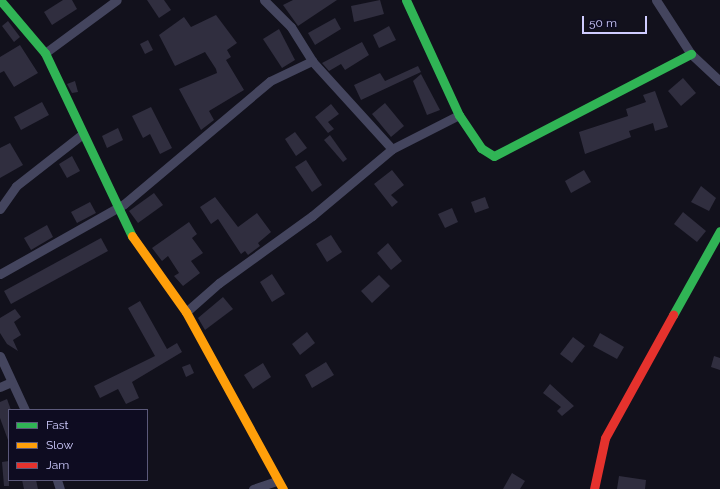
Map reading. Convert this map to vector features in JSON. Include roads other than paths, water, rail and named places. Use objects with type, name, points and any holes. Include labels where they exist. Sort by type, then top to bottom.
[{"type":"street","points":[[0,0],[44,53],[80,136],[137,246],[186,312],[276,481],[283,489]]},
{"type":"street","points":[[44,53],[117,0]]},
{"type":"street","points":[[264,0],[291,27],[312,60],[392,149]]},
{"type":"street","points":[[406,0],[458,115],[487,154],[502,155],[692,54]]},
{"type":"street","points":[[656,0],[692,54],[720,81]]},
{"type":"street","points":[[0,274],[117,208],[270,81],[312,60]]},
{"type":"street","points":[[186,312],[219,283],[312,216],[392,149],[458,115]]},
{"type":"street","points":[[0,209],[16,186],[80,136]]},
{"type":"street","points":[[594,489],[600,452],[612,424],[720,231]]},
{"type":"street","points":[[0,356],[24,409]]},
{"type":"street","points":[[0,387],[11,382]]},
{"type":"street","points":[[253,489],[276,481]]}]
